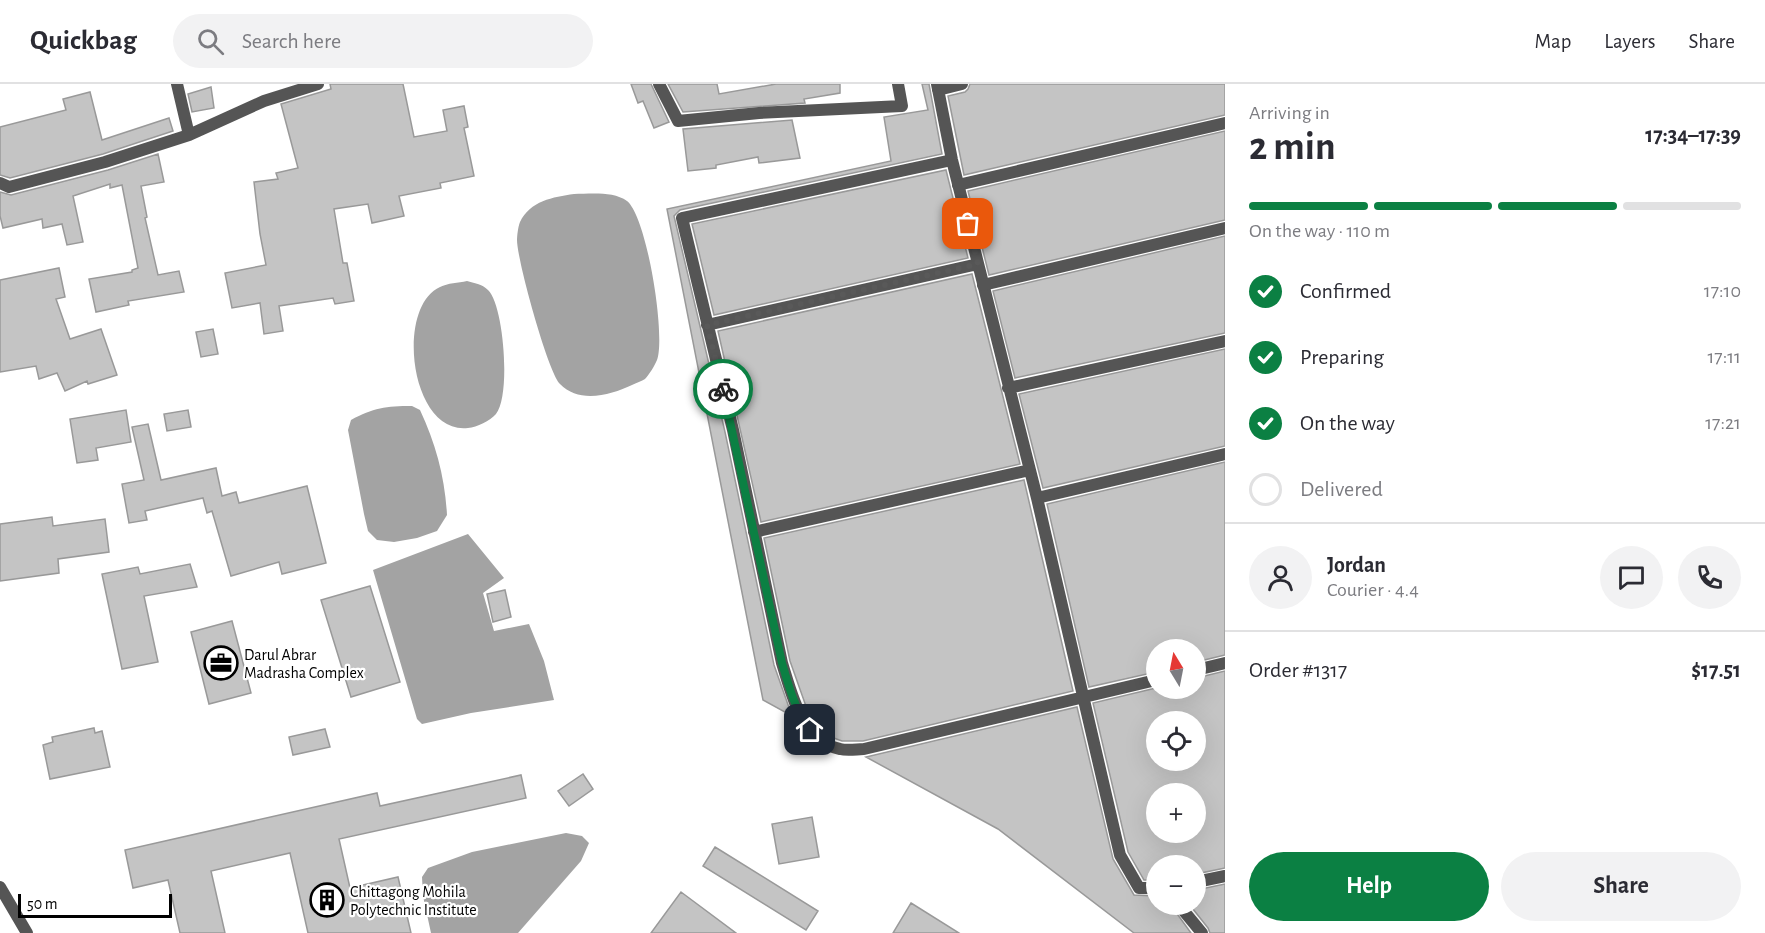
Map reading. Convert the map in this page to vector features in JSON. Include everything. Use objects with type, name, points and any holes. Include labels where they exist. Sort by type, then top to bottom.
[{"type":"street","points":[[177,84],[189,135]]},
{"type":"street","points":[[0,183],[9,187],[105,162],[189,135],[264,101],[318,84]]},
{"type":"street","points":[[659,84],[678,121],[759,113],[902,106],[898,84]]},
{"type":"street","points":[[962,84],[937,87],[952,160],[1037,498],[1120,855],[1139,888],[1146,888]]},
{"type":"street","points":[[958,185],[1225,123]]},
{"type":"street","points":[[952,160],[682,219],[733,430],[782,663],[792,695],[802,719],[819,741],[840,750],[864,749],[1146,682]]},
{"type":"street","points":[[983,285],[1225,228]]},
{"type":"street","points":[[707,325],[978,264]]},
{"type":"street","points":[[1008,388],[1225,341]]},
{"type":"street","points":[[1037,498],[1225,454]]},
{"type":"street","points":[[754,532],[1030,470]]},
{"type":"street","points":[[1206,668],[1225,663]]},
{"type":"street","points":[[1206,880],[1225,876]]},
{"type":"street","points":[[0,887],[27,933]]},
{"type":"street","points":[[1187,915],[1202,933]]},
{"type":"shaded area","points":[[574,194],[608,194],[627,201],[634,211],[648,252],[657,303],[659,347],[657,360],[650,373],[645,379],[624,389],[595,396],[576,394],[568,390],[560,384],[555,375],[534,315],[518,251],[518,229],[524,215],[543,201]]},
{"type":"shaded area","points":[[467,281],[486,288],[494,299],[502,331],[504,351],[501,404],[496,414],[490,419],[468,428],[448,425],[433,412],[422,392],[415,368],[414,342],[417,318],[426,299],[440,287]]},
{"type":"shaded area","points":[[412,406],[420,410],[435,448],[442,474],[447,515],[437,531],[417,538],[394,542],[377,540],[368,531],[348,430],[351,420],[373,410]]},
{"type":"shaded area","points":[[468,534],[504,578],[483,593],[494,631],[529,624],[544,661],[554,700],[471,713],[422,724],[417,719],[373,570]]},
{"type":"shaded area","points":[[566,833],[582,836],[589,843],[581,861],[518,933],[431,933],[423,896],[422,877],[428,868],[472,852]]},
{"type":"building","points":[[330,84],[403,84],[414,137],[447,131],[443,110],[464,106],[468,127],[464,128],[474,176],[440,183],[441,188],[399,196],[404,216],[372,223],[368,204],[334,209],[343,263],[347,263],[354,301],[335,304],[333,298],[279,306],[283,331],[264,334],[260,303],[232,308],[225,273],[266,265],[254,182],[278,179],[276,173],[298,168],[281,104],[331,89]]},
{"type":"building","points":[[631,84],[651,84],[669,122],[654,128],[643,101],[638,103]]},
{"type":"building","points":[[668,84],[717,84],[719,94],[776,84],[840,84],[840,93],[804,99],[805,103],[683,112]]},
{"type":"building","points":[[922,84],[929,84],[942,154],[680,210],[674,216],[725,432],[774,665],[792,716],[763,700],[667,209],[891,161],[884,117],[928,110]]},
{"type":"building","points":[[970,84],[1225,84],[1225,115],[964,175],[948,96],[965,92]]},
{"type":"building","points":[[211,87],[214,108],[192,112],[188,94]]},
{"type":"building","points":[[90,92],[102,140],[169,118],[173,131],[103,154],[10,178],[0,175],[0,127],[66,110],[63,99]]},
{"type":"building","points":[[792,120],[800,158],[759,163],[758,157],[716,165],[716,168],[688,171],[683,129]]},
{"type":"building","points":[[1225,131],[1225,220],[989,275],[968,191]]},
{"type":"building","points":[[158,154],[164,182],[141,186],[147,217],[145,218],[158,275],[179,271],[184,292],[128,301],[129,305],[96,312],[89,279],[132,272],[138,268],[122,185],[110,188],[110,184],[73,196],[83,242],[67,245],[62,224],[43,228],[42,219],[3,228],[0,216],[0,192],[11,195],[108,170]]},
{"type":"building","points":[[946,170],[968,258],[714,315],[692,224]]},
{"type":"building","points":[[1225,236],[1225,333],[1015,378],[993,291]]},
{"type":"building","points":[[59,268],[65,297],[56,299],[70,339],[101,329],[117,375],[88,384],[87,381],[65,391],[57,373],[39,379],[36,366],[0,372],[0,280]]},
{"type":"building","points":[[972,274],[1020,464],[761,522],[718,331]]},
{"type":"building","points":[[213,329],[218,354],[201,357],[196,332]]},
{"type":"building","points":[[1225,349],[1225,446],[1043,488],[1019,394]]},
{"type":"building","points":[[126,410],[131,442],[96,448],[98,460],[77,463],[70,419]]},
{"type":"building","points":[[188,410],[191,427],[167,431],[164,414]]},
{"type":"building","points":[[148,424],[161,480],[216,468],[222,496],[236,492],[239,503],[307,486],[326,563],[282,574],[279,562],[231,576],[212,511],[207,513],[203,498],[145,511],[147,520],[129,523],[122,484],[144,480],[132,427]]},
{"type":"building","points":[[1225,462],[1225,655],[1206,660],[1206,639],[1146,639],[1146,674],[1089,687],[1047,504]]},
{"type":"building","points":[[1024,480],[1073,691],[863,741],[842,741],[822,731],[808,712],[790,661],[764,538]]},
{"type":"building","points":[[52,517],[53,526],[105,519],[109,552],[58,559],[59,573],[0,581],[0,524]]},
{"type":"building","points":[[190,564],[197,587],[144,596],[158,662],[122,669],[102,574],[138,567],[140,574]]},
{"type":"building","points":[[370,586],[400,682],[351,697],[321,600]]},
{"type":"building","points":[[505,590],[511,617],[493,622],[487,594]]},
{"type":"building","name":"Darul Abrar Madrasha Complex","points":[[232,621],[251,693],[209,704],[191,632]]},
{"type":"building","points":[[1225,671],[1225,868],[1206,872],[1206,855],[1146,855],[1146,880],[1144,880],[1128,852],[1093,703],[1146,690],[1146,699],[1206,699],[1206,676]]},
{"type":"building","points":[[1077,707],[1113,859],[1134,895],[1146,896],[1146,915],[1178,915],[1191,933],[1134,933],[998,829],[866,757]]},
{"type":"building","points":[[94,728],[95,733],[102,731],[110,767],[50,779],[43,745],[53,742],[52,737]]},
{"type":"building","points":[[325,729],[330,747],[293,755],[289,737]]},
{"type":"building","points":[[583,774],[593,789],[569,806],[558,791]]},
{"type":"building","points":[[521,775],[526,798],[339,839],[350,888],[398,877],[411,933],[308,933],[290,853],[211,871],[225,933],[180,933],[168,880],[133,888],[125,850],[377,793],[380,806]]},
{"type":"building","points":[[812,817],[819,857],[779,864],[772,824]]},
{"type":"building","points":[[715,847],[818,911],[806,930],[703,866]]},
{"type":"building","points":[[1225,884],[1225,933],[1210,933],[1198,915],[1206,915],[1206,888]]},
{"type":"building","points":[[681,892],[736,933],[651,933]]},
{"type":"building","points":[[911,903],[959,933],[893,933]]},
{"type":"way so far","points":[[723,389],[707,325],[978,264],[968,224]]},
{"type":"place","name":"Darul Abrar Madrasha Complex","points":[[221,663]]},
{"type":"place","name":"Chittagong Mohila Polytechnic Institute","points":[[327,900]]},
{"type":"route","points":[[723,389],[782,663],[802,719],[810,730]]}]
